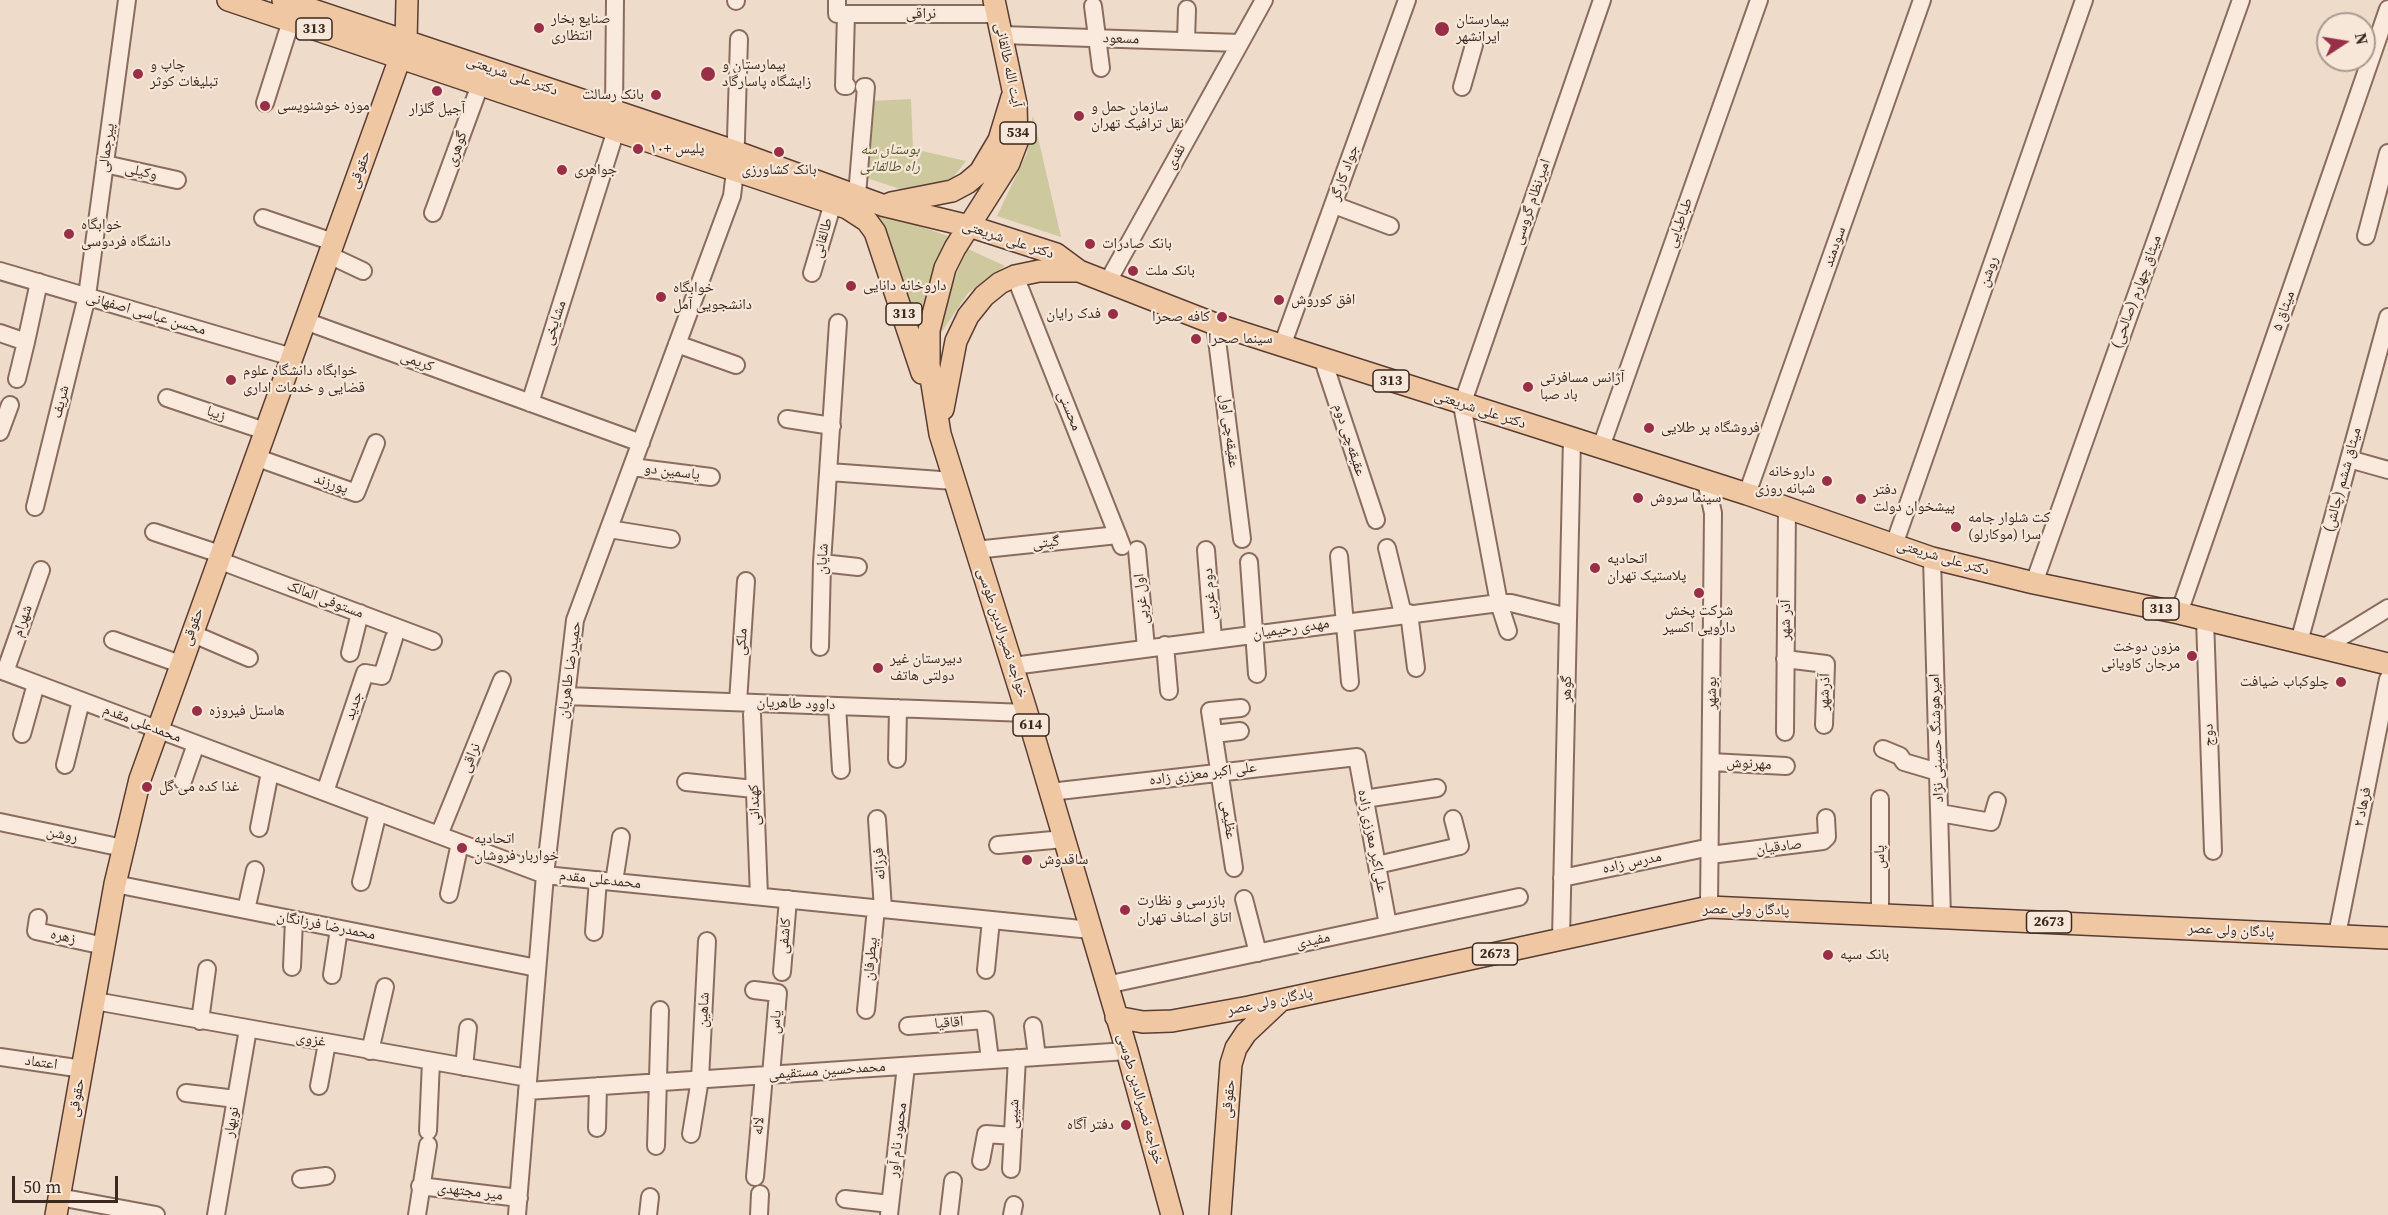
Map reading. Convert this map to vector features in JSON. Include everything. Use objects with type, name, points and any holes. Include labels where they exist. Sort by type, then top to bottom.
[{"type":"main road","name":"دکتر علی شریعتی","points":[[228,0],[291,21],[403,50],[734,161],[857,195],[882,205],[969,226],[1056,254],[1079,271],[1215,324],[1462,405],[1747,494],[1932,558],[2034,583],[2205,619],[2388,664]]},
{"type":"main road","name":"دکتر علی شریعتی","points":[[283,0],[403,50],[480,86],[615,120]]},
{"type":"main road","name":"حقوقی","points":[[57,1206],[115,884],[140,779],[156,729],[403,50],[407,0]]},
{"type":"main road","name":"آیت الله طالقانی","points":[[969,226],[1014,153],[1019,130],[1014,91],[995,7]]},
{"type":"main road","points":[[882,205],[934,196],[967,183],[989,160],[999,140],[1014,91]]},
{"type":"main road","name":"دکتر علی شریعتی","points":[[734,161],[856,213],[875,232],[908,328],[940,434]]},
{"type":"main road","name":"خواجه نصیرالدین طوسی","points":[[969,226],[945,268],[929,330],[929,364],[940,434],[1013,666],[1092,930],[1173,1215]]},
{"type":"main road","points":[[940,434],[950,360],[968,316],[984,296],[1000,283],[1015,276],[1039,271],[1079,271]]},
{"type":"main road","name":"پادگان ولی عصر","points":[[1116,1017],[1143,1022],[1172,1021],[1280,1000],[1709,907],[2388,938]]},
{"type":"main road","name":"حقوقی","points":[[1220,1215],[1231,1064],[1236,1048],[1246,1034],[1280,1000]]},
{"type":"street","name":"پیرجمالی","points":[[87,297],[127,0]]},
{"type":"street","name":"مشایخی","points":[[530,403],[615,120],[615,0]]},
{"type":"street","name":"نقدی","points":[[1107,283],[1264,0]]},
{"type":"street","name":"جواد کارگر","points":[[1282,346],[1407,0]]},
{"type":"street","name":"امیرنظام گروسی","points":[[1462,405],[1602,0]]},
{"type":"street","name":"طباطبایی","points":[[1601,447],[1759,0]]},
{"type":"street","name":"سودمند","points":[[1747,494],[1922,0]]},
{"type":"street","name":"روشن","points":[[1894,545],[2084,0]]},
{"type":"street","name":"میثاق چهارم (صالحی)","points":[[2034,583],[2241,0]]},
{"type":"street","points":[[1093,6],[1101,68]]},
{"type":"street","name":"نراقی","points":[[846,86],[842,7],[995,7]]},
{"type":"street","points":[[1186,41],[1187,9]]},
{"type":"street","name":"میثاق ۵","points":[[2179,613],[2388,9]]},
{"type":"street","points":[[265,104],[291,21]]},
{"type":"street","name":"مسعود","points":[[1002,35],[1240,43]]},
{"type":"street","name":"حمیدرضا طاهریان","points":[[517,1215],[545,874],[575,621],[732,196],[739,39]]},
{"type":"street","points":[[1462,87],[1474,45]]},
{"type":"street","name":"گوهری","points":[[433,213],[480,86]]},
{"type":"street","points":[[857,195],[866,87],[864,87]]},
{"type":"street","points":[[2366,236],[2388,153]]},
{"type":"street","name":"وکیلی","points":[[105,164],[177,180]]},
{"type":"street","name":"طالقانی","points":[[812,273],[833,203]]},
{"type":"street","points":[[1334,205],[1390,226]]},
{"type":"street","points":[[263,218],[331,248],[363,271]]},
{"type":"street","name":"محسن عباسی اصفهانی","points":[[0,271],[292,357]]},
{"type":"street","name":"محسنی","points":[[1015,276],[1126,544]]},
{"type":"street","points":[[18,379],[39,282]]},
{"type":"street","name":"شریف","points":[[35,507],[87,297]]},
{"type":"street","name":"میثاق ششم (چالش)","points":[[2299,642],[2388,317]]},
{"type":"street","name":"کریمی","points":[[305,321],[530,403]]},
{"type":"street","name":"شایان","points":[[820,647],[822,563],[838,322]]},
{"type":"street","name":"عقیقه‌چی اول","points":[[1215,324],[1242,539]]},
{"type":"street","points":[[0,333],[26,342]]},
{"type":"street","points":[[677,344],[736,365]]},
{"type":"street","name":"عقیقه‌چی دوم","points":[[1323,360],[1376,520]]},
{"type":"street","name":"زیبا","points":[[167,398],[265,431]]},
{"type":"street","points":[[530,403],[641,443]]},
{"type":"street","points":[[0,432],[10,405]]},
{"type":"street","points":[[1462,405],[1499,603],[1508,631]]},
{"type":"street","points":[[787,419],[832,426]]},
{"type":"street","name":"گوهر","points":[[1561,939],[1572,438]]},
{"type":"street","name":"پورزند","points":[[255,457],[356,493],[376,443]]},
{"type":"street","points":[[2349,459],[2388,470]]},
{"type":"street","name":"یاسمین دو","points":[[632,467],[711,477]]},
{"type":"street","points":[[829,472],[954,481]]},
{"type":"street","name":"بوشهر","points":[[1706,481],[1713,513],[1711,762],[1707,850],[1709,907]]},
{"type":"street","name":"آذر شهر","points":[[1785,732],[1787,508]]},
{"type":"street","points":[[609,530],[671,539]]},
{"type":"street","name":"مستوفی المالک","points":[[154,532],[433,641]]},
{"type":"street","name":"گیتی","points":[[975,550],[1126,544]]},
{"type":"street","name":"اول غربی","points":[[1126,544],[1146,648]]},
{"type":"street","points":[[1387,548],[1406,613],[1416,668]]},
{"type":"street","name":"دوم غربی","points":[[1206,550],[1213,639]]},
{"type":"street","points":[[1339,556],[1350,682]]},
{"type":"street","name":"امیرهوشنگ حسینی نژاد","points":[[1932,558],[1942,917]]},
{"type":"street","points":[[1249,562],[1257,674]]},
{"type":"street","points":[[822,563],[858,567]]},
{"type":"street","name":"شهرام","points":[[3,671],[41,570]]},
{"type":"street","name":"ملکی","points":[[738,702],[747,581]]},
{"type":"street","name":"مهدی رحیمیان","points":[[1013,666],[1343,621],[1499,603],[1511,603],[1568,617]]},
{"type":"street","points":[[2323,648],[2388,608]]},
{"type":"street","points":[[350,653],[360,613]]},
{"type":"street","name":"دوج","points":[[2205,619],[2213,851]]},
{"type":"street","points":[[191,633],[249,658]]},
{"type":"street","name":"جدید","points":[[325,792],[365,673],[382,675],[394,638]]},
{"type":"street","points":[[113,640],[180,664]]},
{"type":"street","points":[[1165,645],[1169,691]]},
{"type":"street","name":"آذرشهر","points":[[1785,659],[1826,664],[1824,726]]},
{"type":"street","name":"محمدعلی مقدم","points":[[3,671],[545,874],[1092,930]]},
{"type":"street","name":"فرهاد ۲","points":[[2337,935],[2388,679]]},
{"type":"street","name":"نراقی","points":[[439,835],[502,680]]},
{"type":"street","points":[[22,734],[36,684]]},
{"type":"street","name":"داوود طاهریان","points":[[566,696],[1027,713]]},
{"type":"street","points":[[65,765],[81,701]]},
{"type":"street","points":[[837,706],[841,770]]},
{"type":"street","points":[[897,759],[898,708]]},
{"type":"street","name":"عظیمی","points":[[1234,868],[1210,711],[1241,708]]},
{"type":"street","name":"کهندانی","points":[[752,714],[759,896]]},
{"type":"street","points":[[1214,734],[1240,731]]},
{"type":"street","points":[[183,781],[196,744]]},
{"type":"street","points":[[1883,749],[1900,756],[1904,762],[1938,772]]},
{"type":"street","name":"علی اکبر معززی زاده","points":[[1050,792],[1357,757]]},
{"type":"street","name":"علی‌اکبر معززی زاده","points":[[1357,757],[1388,925]]},
{"type":"street","name":"مهرنوش","points":[[1711,762],[1786,766]]},
{"type":"street","points":[[259,828],[270,772]]},
{"type":"street","points":[[686,782],[754,789]]},
{"type":"street","points":[[1364,799],[1437,788]]},
{"type":"street","name":"پاس","points":[[1880,799],[1880,915]]},
{"type":"street","points":[[1940,813],[1991,822],[1997,801]]},
{"type":"street","points":[[361,882],[378,812]]},
{"type":"street","name":"صادقیان","points":[[1707,850],[1822,841],[1827,837],[1826,818]]},
{"type":"street","name":"فرزانه","points":[[877,819],[880,909]]},
{"type":"street","points":[[1377,865],[1460,846],[1453,819]]},
{"type":"street","name":"روشن","points":[[0,822],[123,848]]},
{"type":"street","points":[[594,932],[606,881],[621,837]]},
{"type":"street","points":[[998,845],[1064,839]]},
{"type":"street","points":[[449,894],[460,843]]},
{"type":"street","name":"مدرس زاده","points":[[1562,878],[1707,850]]},
{"type":"street","points":[[246,910],[255,870]]},
{"type":"street","name":"محمدرضا فرزانگان","points":[[115,884],[537,968]]},
{"type":"street","name":"مفیدی","points":[[1106,985],[1519,897]]},
{"type":"street","name":"کاشفی","points":[[782,972],[788,899]]},
{"type":"street","points":[[1244,899],[1258,953]]},
{"type":"street","name":"بیطرفان","points":[[866,1010],[880,909]]},
{"type":"street","name":"زهره","points":[[38,918],[36,931],[104,946]]},
{"type":"street","points":[[292,967],[294,920]]},
{"type":"street","points":[[986,970],[991,920]]},
{"type":"street","points":[[332,975],[339,929]]},
{"type":"street","name":"شاهین","points":[[691,1134],[700,1079],[707,941]]},
{"type":"street","points":[[200,1021],[207,969]]},
{"type":"street","points":[[370,1051],[385,987]]},
{"type":"street","name":"یاس","points":[[754,990],[778,993],[767,1075]]},
{"type":"street","name":"غزوی","points":[[95,1001],[464,1067],[528,1084]]},
{"type":"street","points":[[656,1146],[656,1082],[660,1010]]},
{"type":"street","name":"اقاقیا","points":[[908,1026],[985,1020],[990,1060]]},
{"type":"street","points":[[1033,1026],[1037,1057]]},
{"type":"street","points":[[464,1067],[468,1028]]},
{"type":"street","name":"نوبهار","points":[[216,1215],[248,1029]]},
{"type":"street","points":[[319,1086],[327,1043]]},
{"type":"street","name":"محمدحسین مستقیمی","points":[[528,1084],[598,1086],[1127,1051]]},
{"type":"street","name":"اعتماد","points":[[0,1057],[83,1069]]},
{"type":"street","name":"شیبی","points":[[1011,1169],[1017,1058]]},
{"type":"street","points":[[417,1215],[428,1138],[431,1061]]},
{"type":"street","name":"محمود نام آور","points":[[890,1210],[906,1066]]},
{"type":"street","name":"لاله","points":[[755,1177],[767,1075]]},
{"type":"street","points":[[597,1128],[598,1086]]},
{"type":"street","points":[[186,1093],[236,1099]]},
{"type":"street","points":[[981,1161],[987,1134],[1013,1136]]},
{"type":"street","points":[[302,1179],[326,1176]]},
{"type":"street","points":[[949,1215],[953,1181]]},
{"type":"street","name":"میر مجتهدی","points":[[420,1186],[519,1198]]},
{"type":"street","points":[[759,1215],[760,1194]]},
{"type":"street","points":[[648,1215],[650,1197]]},
{"type":"street","points":[[845,1199],[890,1210]]},
{"type":"street","points":[[57,1206],[155,1215]]},
{"type":"green space","name":"بوستان سه راه طالقانی","points":[[911,99],[913,149],[966,161],[951,180],[929,189],[906,191],[864,177],[870,101]]},
{"type":"green space","points":[[1033,116],[1061,237],[997,216],[1027,153]]},
{"type":"green space","points":[[875,211],[948,236],[915,325]]},
{"type":"green space","points":[[968,249],[1005,266],[968,293],[939,336],[944,308]]},
{"type":"place","name":"صنایع بخار انتظاری","points":[[539,28]]},
{"type":"place","name":"بیمارستان ایرانشهر","points":[[1442,29]]},
{"type":"place","name":"چاپ و تبلیغات کوثر","points":[[138,74]]},
{"type":"place","name":"بیمارستان و زایشگاه پاسارگاد","points":[[708,74]]},
{"type":"place","name":"آجیل گلزار","points":[[437,91]]},
{"type":"place","name":"بانک رسالت","points":[[656,95]]},
{"type":"place","name":"موزه خوشنویسی","points":[[265,106]]},
{"type":"place","name":"سازمان حمل و نقل ترافیک تهران","points":[[1079,116]]},
{"type":"place","name":"پلیس +۱۰","points":[[638,149]]},
{"type":"place","name":"بانک کشاورزی","points":[[779,152]]},
{"type":"place","name":"جواهری","points":[[562,170]]},
{"type":"place","name":"خوابگاه دانشگاه فردوسی","points":[[69,234]]},
{"type":"place","name":"بانک صادرات","points":[[1090,244]]},
{"type":"place","name":"بانک ملت","points":[[1133,271]]},
{"type":"place","name":"داروخانه دانایی","points":[[851,286]]},
{"type":"place","name":"خوابگاه دانشجویی آمل","points":[[661,297]]},
{"type":"place","name":"افق کوروش","points":[[1279,300]]},
{"type":"place","name":"فدک رایان","points":[[1113,314]]},
{"type":"place","name":"کافه صحرا","points":[[1222,317]]},
{"type":"place","name":"سینما صحرا","points":[[1196,339]]},
{"type":"place","name":"خوابگاه دانشگاه علوم قضایی و خدمات اداری","points":[[231,380]]},
{"type":"place","name":"آژانس مسافرتی باد صبا","points":[[1528,387]]},
{"type":"place","name":"فروشگاه پر طلایی","points":[[1649,428]]},
{"type":"place","name":"داروخانه شبانه روزی","points":[[1827,481]]},
{"type":"place","name":"سینما سروش","points":[[1638,498]]},
{"type":"place","name":"دفتر پیشخوان دولت","points":[[1861,499]]},
{"type":"place","name":"کت شلوار جامه سرا (موکارلو)","points":[[1956,527]]},
{"type":"place","name":"اتحادیه پلاستیک تهران","points":[[1595,568]]},
{"type":"place","name":"شرکت پخش دارویی اکسیر","points":[[1699,593]]},
{"type":"place","name":"مزون دوخت مرجان کاویانی","points":[[2192,656]]},
{"type":"place","name":"دبیرستان غیر دولتی هاتف","points":[[878,668]]},
{"type":"place","name":"چلوکباب ضیافت","points":[[2341,682]]},
{"type":"place","name":"هاستل فیروزه","points":[[197,711]]},
{"type":"place","name":"غذا کده می گل","points":[[147,787]]},
{"type":"place","name":"اتحادیه خواربار فروشان","points":[[462,848]]},
{"type":"place","name":"ساقدوش","points":[[1027,860]]},
{"type":"place","name":"بازرسی و نظارت اتاق اصناف تهران","points":[[1125,910]]},
{"type":"place","name":"بانک سپه","points":[[1828,955]]},
{"type":"place","name":"دفتر آگاه","points":[[1126,1125]]}]
